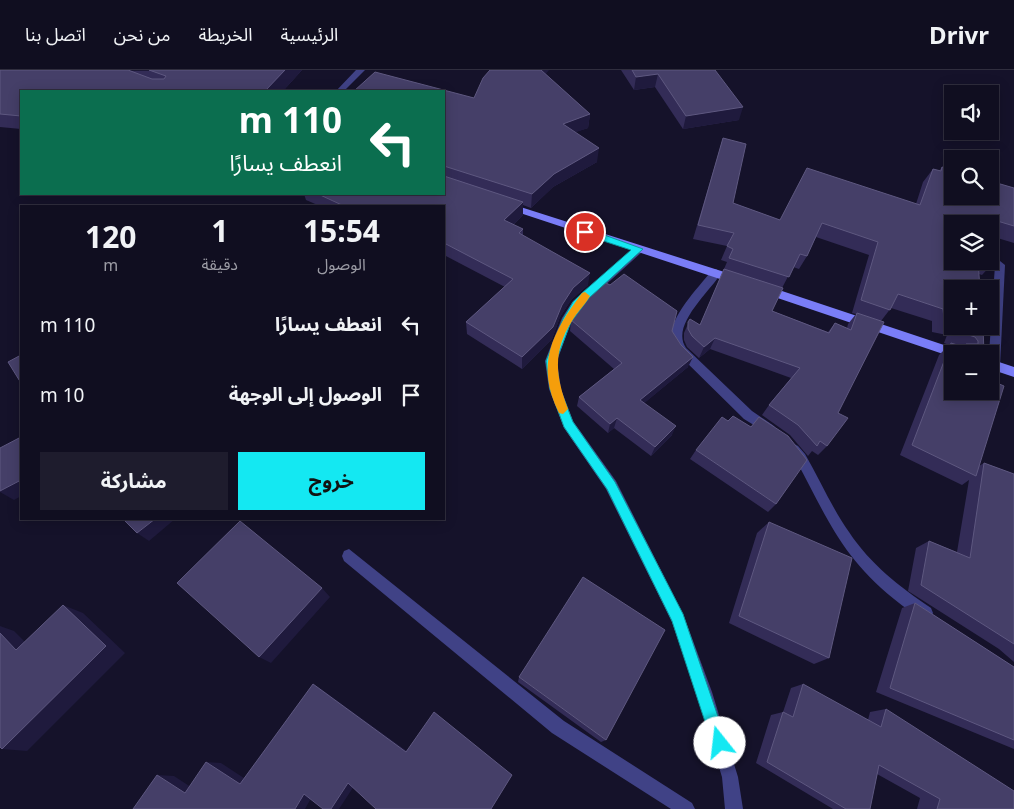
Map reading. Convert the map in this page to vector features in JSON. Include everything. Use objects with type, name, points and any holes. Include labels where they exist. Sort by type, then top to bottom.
[{"type":"main road","points":[[499,203],[944,349]]},
{"type":"main road","points":[[999,367],[1014,372]]},
{"type":"street","points":[[341,90],[361,70]]},
{"type":"street","points":[[638,249],[583,298],[566,321],[551,361],[555,389],[568,424],[611,486],[678,619],[704,692],[727,768],[734,809]]},
{"type":"street","points":[[994,345],[1000,265]]},
{"type":"street","points":[[716,273],[685,313],[677,328],[676,340],[682,351],[748,415],[782,438],[801,458],[844,537],[863,560],[899,596],[938,621]]},
{"type":"street","points":[[349,556],[558,727],[686,809]]},
{"type":"building","points":[[0,70],[128,70],[152,79],[164,79],[166,76],[149,70],[285,70],[266,90],[20,90],[20,116],[0,114]]},
{"type":"building","points":[[490,70],[541,70],[590,114],[563,124],[599,148],[554,174],[532,194],[445,166],[445,90],[474,98],[483,78]]},
{"type":"building","points":[[632,70],[715,70],[743,107],[686,116],[658,74],[636,77]]},
{"type":"building","points":[[375,72],[444,90],[355,90]]},
{"type":"building","points":[[723,138],[746,144],[733,203],[780,220],[807,168],[920,205],[933,169],[941,171],[942,167],[944,168],[944,205],[999,205],[999,184],[1014,188],[1014,226],[999,222],[999,215],[944,215],[944,270],[979,270],[979,280],[944,280],[944,319],[943,309],[898,294],[890,310],[861,300],[878,242],[822,223],[807,256],[800,254],[789,277],[729,258],[733,249],[727,246],[734,233],[698,225]]},
{"type":"building","points":[[445,176],[523,202],[504,220],[523,229],[519,233],[590,273],[573,288],[562,305],[553,327],[522,357],[466,322],[513,279],[445,244],[445,205],[342,205],[320,195],[445,195]]},
{"type":"building","points":[[724,269],[783,288],[772,311],[829,333],[835,323],[851,330],[857,313],[884,322],[838,413],[848,418],[827,446],[820,441],[817,446],[798,425],[769,405],[800,368],[715,338],[704,347],[692,336],[688,329],[688,322],[690,319],[700,325]]},
{"type":"building","points":[[624,274],[677,311],[672,331],[681,345],[693,357],[640,400],[676,426],[655,447],[617,418],[610,424],[579,397],[622,363],[571,320],[584,297],[602,281],[610,285]]},
{"type":"building","points":[[969,335],[983,335],[984,345],[965,345],[978,344],[975,337]]},
{"type":"building","points":[[20,356],[20,381],[8,362]]},
{"type":"building","points":[[944,361],[944,400],[999,400],[999,384],[1004,386],[976,476],[912,445]]},
{"type":"building","points":[[733,416],[751,427],[759,417],[788,436],[807,460],[776,504],[696,450],[722,417],[728,421]]},
{"type":"building","points":[[20,438],[20,481],[0,491],[0,448]]},
{"type":"building","points":[[984,463],[1014,474],[1014,644],[921,585],[929,541],[970,558]]},
{"type":"building","points":[[124,520],[154,520],[137,533]]},
{"type":"building","points":[[240,521],[322,588],[259,657],[177,583]]},
{"type":"building","points":[[769,522],[852,558],[829,658],[739,616]]},
{"type":"building","points":[[583,577],[665,630],[606,740],[519,677]]},
{"type":"building","points":[[915,603],[1014,667],[1014,740],[890,688]]},
{"type":"building","points":[[63,605],[106,646],[2,749],[0,747],[0,633],[16,650]]},
{"type":"building","points":[[313,684],[406,752],[434,712],[512,775],[491,809],[376,809],[348,783],[331,809],[323,809],[304,794],[295,809],[133,809],[157,775],[185,793],[206,762],[240,784]]},
{"type":"building","points":[[803,684],[881,727],[886,709],[1014,791],[1014,809],[937,809],[940,799],[879,765],[870,809],[846,809],[767,762],[783,712],[793,717]]},
{"type":"slow traffic","points":[[563,409],[555,389],[551,361],[558,338],[566,321],[577,304],[585,296]]},
{"type":"route","points":[[585,232],[638,249],[577,304],[566,321],[558,338],[551,361],[555,389],[568,424],[611,486],[678,619],[720,743]]}]
